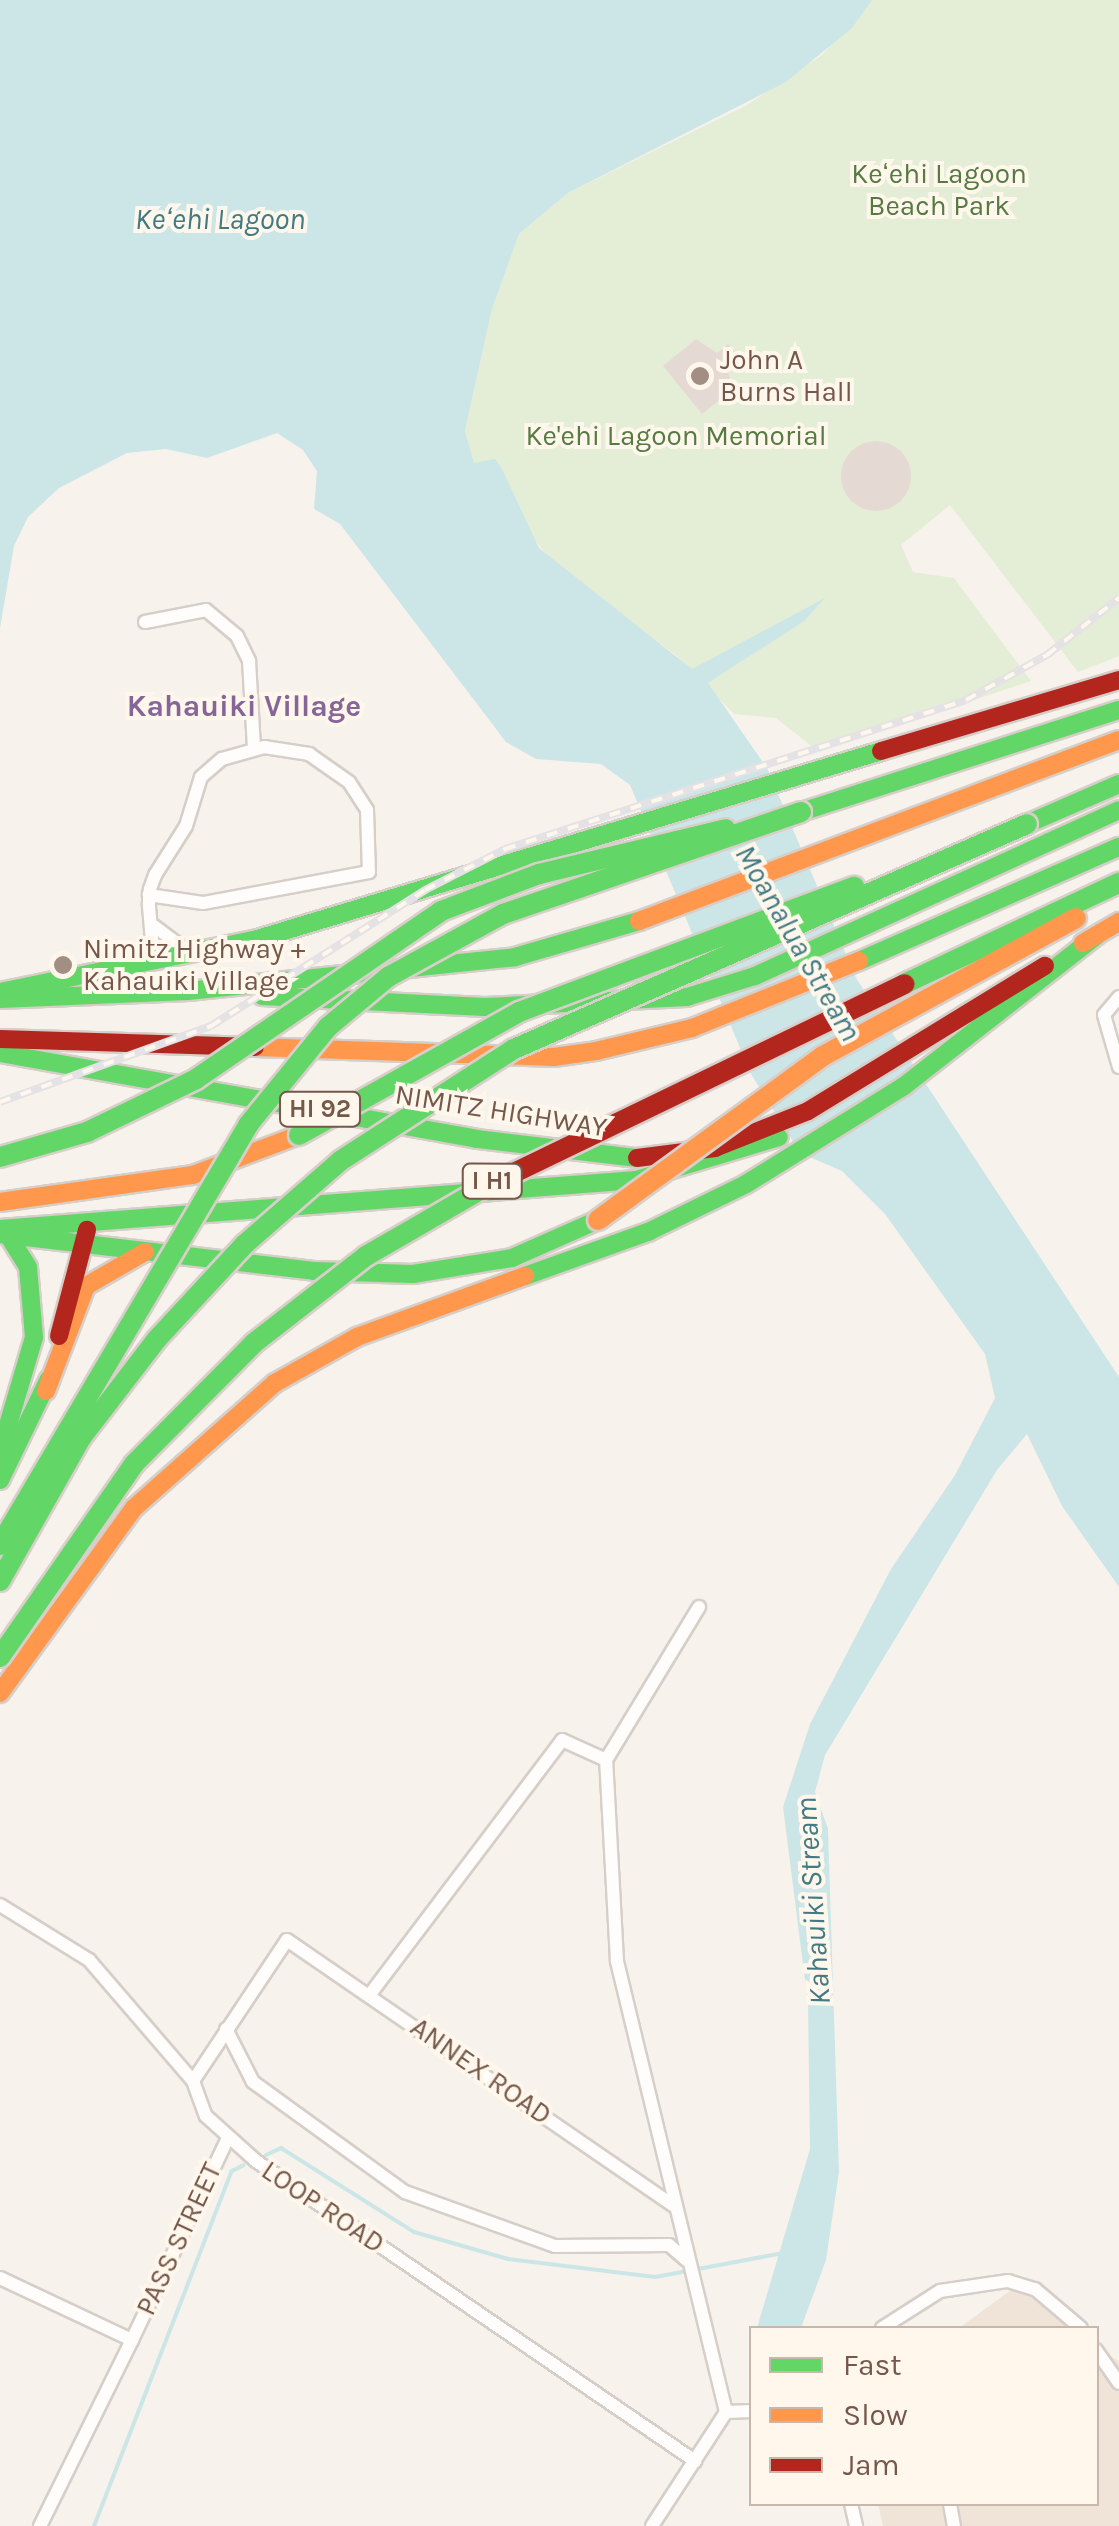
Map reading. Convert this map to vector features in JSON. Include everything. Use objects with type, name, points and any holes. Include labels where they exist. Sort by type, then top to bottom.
[{"type":"main road","points":[[0,995],[254,940],[615,828],[1119,680]]},
{"type":"main road","points":[[0,1545],[248,1125],[328,1026],[388,977],[503,914],[801,812],[1119,710]]},
{"type":"main road","points":[[0,995],[188,991],[446,969],[578,941],[689,907],[1119,740]]},
{"type":"main road","points":[[0,1580],[81,1438],[157,1339],[245,1244],[340,1161],[514,1049],[1119,784]]},
{"type":"main road","points":[[188,991],[485,1007],[688,997],[754,976],[1119,810]]},
{"type":"main road","points":[[0,1158],[87,1132],[196,1080],[398,935],[488,890],[801,812]]},
{"type":"main road","points":[[0,1202],[126,1185],[264,1152],[519,1012],[1027,824]]},
{"type":"main road","points":[[0,1039],[554,1058],[596,1051],[692,1028],[787,992],[1119,847]]},
{"type":"main road","name":"I H1","points":[[0,1656],[134,1464],[254,1343],[366,1256],[525,1163],[1119,883]]},
{"type":"main road","points":[[2,1228],[314,1272],[413,1274],[512,1258],[598,1220],[823,1056],[1119,894]]},
{"type":"main road","name":"NIMITZ HIGHWAY","points":[[0,1052],[496,1142],[642,1158],[715,1148],[850,1090],[1119,922]]},
{"type":"main road","points":[[0,1693],[110,1536],[199,1443],[318,1357],[436,1308],[688,1214],[839,1131],[1027,996],[1097,935]]},
{"type":"main road","points":[[2,1228],[111,1216],[636,1180],[750,1150],[850,1090]]},
{"type":"main road","points":[[2,1228],[29,1199]]},
{"type":"main road","points":[[46,1390],[79,1241],[111,1216]]},
{"type":"main road","points":[[0,1452],[28,1369],[35,1317],[28,1267],[2,1228]]},
{"type":"main road","points":[[0,1480],[46,1390],[86,1286],[149,1250]]},
{"type":"street","points":[[144,622],[206,610],[237,636],[248,661],[254,748]]},
{"type":"street","points":[[127,965],[152,941],[149,896],[201,778],[222,758],[254,748],[309,754],[348,782],[366,810],[369,872],[203,903],[149,896]]},
{"type":"street","points":[[154,926],[176,949],[192,951]]},
{"type":"street","points":[[1119,997],[1104,1016],[1119,1067]]},
{"type":"street","points":[[652,2526],[726,2412],[617,1961],[606,1760],[699,1607]]},
{"type":"street","points":[[370,1993],[562,1740],[606,1760]]},
{"type":"street","name":"LOOP ROAD","points":[[0,1905],[89,1960],[193,2081],[200,2108],[228,2138],[695,2461]]},
{"type":"street","name":"ANNEX ROAD","points":[[226,2029],[288,1940],[673,2205]]},
{"type":"street","points":[[226,2029],[253,2082],[405,2192],[540,2243],[599,2251],[669,2245],[688,2262]]},
{"type":"street","points":[[193,2081],[226,2029]]},
{"type":"street","name":"PASS STREET","points":[[132,2340],[228,2138]]},
{"type":"street","points":[[0,2278],[132,2340],[40,2526]]},
{"type":"street","points":[[885,2326],[940,2291],[1008,2281],[1035,2288],[1074,2326]]},
{"type":"street","points":[[1099,2354],[1119,2383]]},
{"type":"street","points":[[726,2412],[747,2411]]},
{"type":"shaded area","points":[[1022,2282],[1078,2326],[962,2326]]},
{"type":"shaded area","points":[[1099,2350],[1119,2361],[1119,2526],[883,2526],[878,2506],[1099,2506]]},
{"type":"green space","points":[[872,0],[1119,0],[1119,656],[1078,672],[950,505],[901,545],[913,572],[954,578],[1031,681],[819,752],[776,718],[734,714],[677,656],[551,561],[520,521],[502,469],[473,463],[465,431],[492,309],[519,234],[568,193],[747,105],[822,55]]},
{"type":"water","points":[[0,0],[872,0],[852,28],[786,82],[568,193],[519,234],[492,309],[465,431],[474,463],[495,459],[502,469],[539,548],[692,669],[825,598],[804,621],[708,683],[767,768],[856,978],[1119,1377],[1119,1587],[1062,1506],[1027,1434],[997,1470],[825,1755],[815,1792],[828,1829],[839,2172],[826,2260],[802,2326],[758,2326],[810,2149],[808,2004],[783,1807],[810,1724],[891,1569],[955,1475],[995,1398],[985,1354],[885,1214],[842,1171],[800,1153],[751,1074],[630,785],[601,764],[536,759],[506,742],[340,524],[314,509],[317,471],[303,450],[277,433],[207,458],[166,449],[127,453],[59,488],[28,517],[14,546],[0,628]]},
{"type":"building","name":"John A Burns Hall","points":[[696,339],[717,353],[728,344],[737,355],[726,364],[733,389],[702,414],[663,366]]},
{"type":"building","points":[[876,441],[901,451],[911,476],[901,501],[876,511],[851,501],[841,476],[851,451]]},
{"type":"waterway","points":[[266,2155],[281,2148],[414,2232],[508,2259],[655,2277],[783,2253]]},
{"type":"waterway","points":[[94,2526],[232,2171],[244,2165]]},
{"type":"railway","points":[[0,1102],[211,1026],[425,890],[505,849],[966,700],[1047,655],[1119,598]]},
{"type":"traffic: fast","points":[[801,812],[1119,710]]},
{"type":"traffic: fast","points":[[0,992],[254,940],[881,751]]},
{"type":"traffic: fast","points":[[1027,824],[1119,784]]},
{"type":"traffic: fast","points":[[262,996],[485,1007],[687,997],[755,976],[1119,810]]},
{"type":"traffic: fast","points":[[0,1545],[248,1125],[328,1027],[388,977],[503,914],[801,812]]},
{"type":"traffic: fast","points":[[0,1581],[81,1438],[157,1339],[245,1244],[340,1161],[514,1049],[1027,824]]},
{"type":"traffic: fast","points":[[0,1157],[87,1132],[196,1079],[441,911],[539,874],[726,829]]},
{"type":"traffic: fast","points":[[859,961],[1119,847]]},
{"type":"traffic: fast","points":[[904,984],[1119,883]]},
{"type":"traffic: fast","points":[[299,1135],[519,1012],[854,887]]},
{"type":"traffic: fast","points":[[0,999],[188,991],[515,957],[639,921]]},
{"type":"traffic: fast","points":[[525,1276],[648,1232],[746,1184],[904,1086],[1097,935]]},
{"type":"traffic: fast","points":[[0,1053],[477,1139],[637,1158]]},
{"type":"traffic: fast","points":[[0,1229],[636,1180],[779,1137]]},
{"type":"traffic: fast","points":[[0,1657],[134,1464],[254,1343],[366,1256],[485,1187]]},
{"type":"traffic: fast","points":[[0,1234],[314,1271],[413,1274],[512,1258],[598,1220]]},
{"type":"traffic: fast","points":[[0,1452],[34,1337],[28,1267],[9,1236]]},
{"type":"traffic: fast","points":[[0,1480],[49,1379]]},
{"type":"traffic: slow","points":[[639,921],[1119,740]]},
{"type":"traffic: slow","points":[[598,1220],[823,1056],[1076,918]]},
{"type":"traffic: slow","points":[[1083,943],[1119,922]]},
{"type":"traffic: slow","points":[[255,1047],[554,1057],[692,1028],[859,961]]},
{"type":"traffic: slow","points":[[0,1202],[193,1175],[299,1135]]},
{"type":"traffic: slow","points":[[46,1391],[86,1286],[145,1252]]},
{"type":"traffic: slow","points":[[0,1693],[134,1508],[275,1383],[357,1337],[525,1276]]},
{"type":"traffic: jam","points":[[881,751],[1119,680]]},
{"type":"traffic: jam","points":[[637,1158],[715,1148],[808,1111],[1045,966]]},
{"type":"traffic: jam","points":[[485,1187],[904,984]]},
{"type":"traffic: jam","points":[[0,1039],[255,1047]]},
{"type":"traffic: jam","points":[[59,1336],[87,1230]]},
{"type":"place","name":"John A Burns Hall","points":[[700,376]]},
{"type":"place","name":"Nimitz Highway + Kahauiki Village","points":[[63,965]]},
{"type":"district","name":"Kahauiki Village","points":[[244,706]]},
{"type":"park label","name":"Keʻehi Lagoon Beach Park","points":[[939,190]]},
{"type":"park label","name":"Ke'ehi Lagoon Memorial","points":[[676,436]]},
{"type":"water label","name":"Keʻehi Lagoon","points":[[220,219]]},
{"type":"water label","name":"Moanalua Stream","points":[[798,943]]},
{"type":"water label","name":"Kahauiki Stream","points":[[813,1901]]}]
